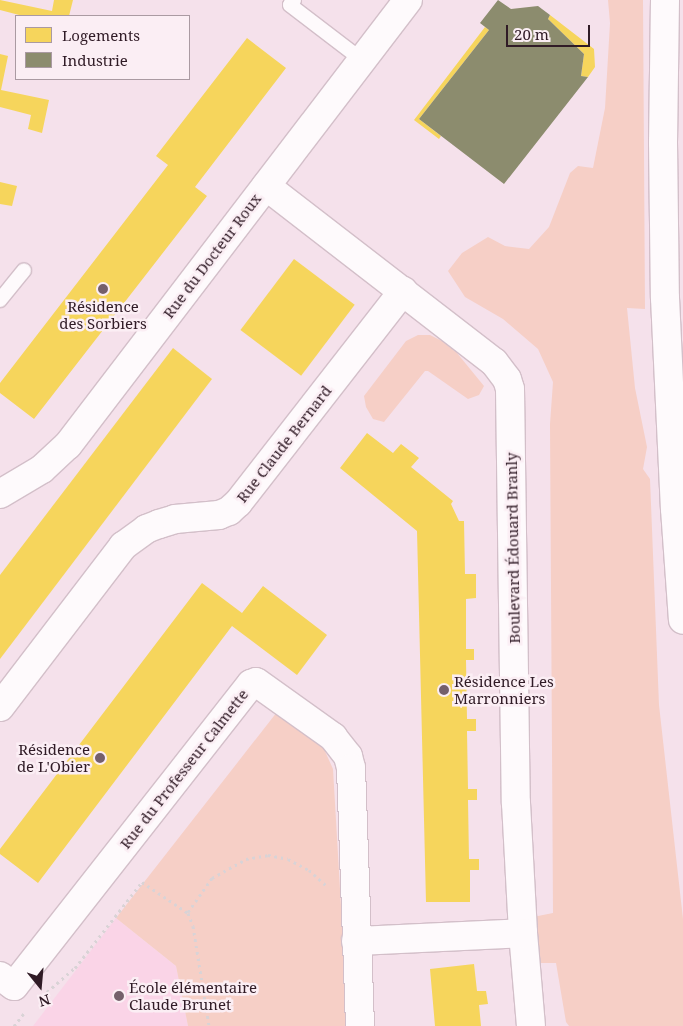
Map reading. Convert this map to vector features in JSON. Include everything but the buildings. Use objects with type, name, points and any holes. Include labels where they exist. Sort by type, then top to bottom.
[{"type":"street","name":"Rue du Docteur Roux","points":[[0,494],[42,469],[68,445],[408,0]]},
{"type":"street","points":[[665,0],[663,142],[665,298],[675,509],[683,620]]},
{"type":"street","name":"Boulevard Édouard Branly","points":[[266,186],[494,362],[502,371],[510,389],[516,802],[523,933],[531,1026]]},
{"type":"street","name":"Rue Claude Bernard","points":[[0,707],[123,546],[146,529],[159,524],[175,519],[219,515],[229,511],[238,503],[404,292]]},
{"type":"street","name":"Rue du Professeur Calmette","points":[[0,976],[14,986],[250,684],[256,682],[333,737],[348,756],[351,768],[360,1026]]},
{"type":"street","points":[[356,928],[523,933]]},
{"type":"lane","points":[[294,0],[290,5],[362,60]]},
{"type":"lane","points":[[0,300],[24,270]]},
{"type":"path","points":[[188,913],[212,878],[246,859],[268,855],[288,859],[309,870],[327,886],[343,916],[356,928]]},
{"type":"path","points":[[40,998],[75,968],[142,882],[188,913],[193,926],[209,1026]]},
{"type":"shaded area","points":[[608,0],[643,0],[645,309],[627,308],[635,388],[647,447],[643,469],[650,479],[659,705],[683,919],[683,1026],[569,1026],[566,1022],[556,963],[537,963],[533,917],[553,913],[550,424],[553,382],[538,349],[503,319],[465,297],[448,271],[462,253],[488,237],[505,246],[529,249],[549,227],[570,173],[578,166],[593,168],[605,108],[610,23]]},
{"type":"shaded area","points":[[418,335],[430,335],[442,341],[457,353],[484,386],[479,395],[468,399],[428,371],[425,371],[384,422],[373,419],[366,407],[364,396],[406,341]]},
{"type":"shaded area","points":[[277,712],[324,749],[333,769],[348,1026],[188,1026],[176,966],[116,918]]},
{"type":"shaded area","name":"École élémentaire Claude Brunet","points":[[116,918],[176,966],[188,1026],[33,1026]]},
{"type":"place","name":"Résidence des Sorbiers","points":[[103,289]]},
{"type":"place","name":"Résidence Les Marronniers","points":[[444,690]]},
{"type":"place","name":"Résidence de L'Obier","points":[[100,758]]},
{"type":"place","name":"École élémentaire Claude Brunet","points":[[119,996]]}]
